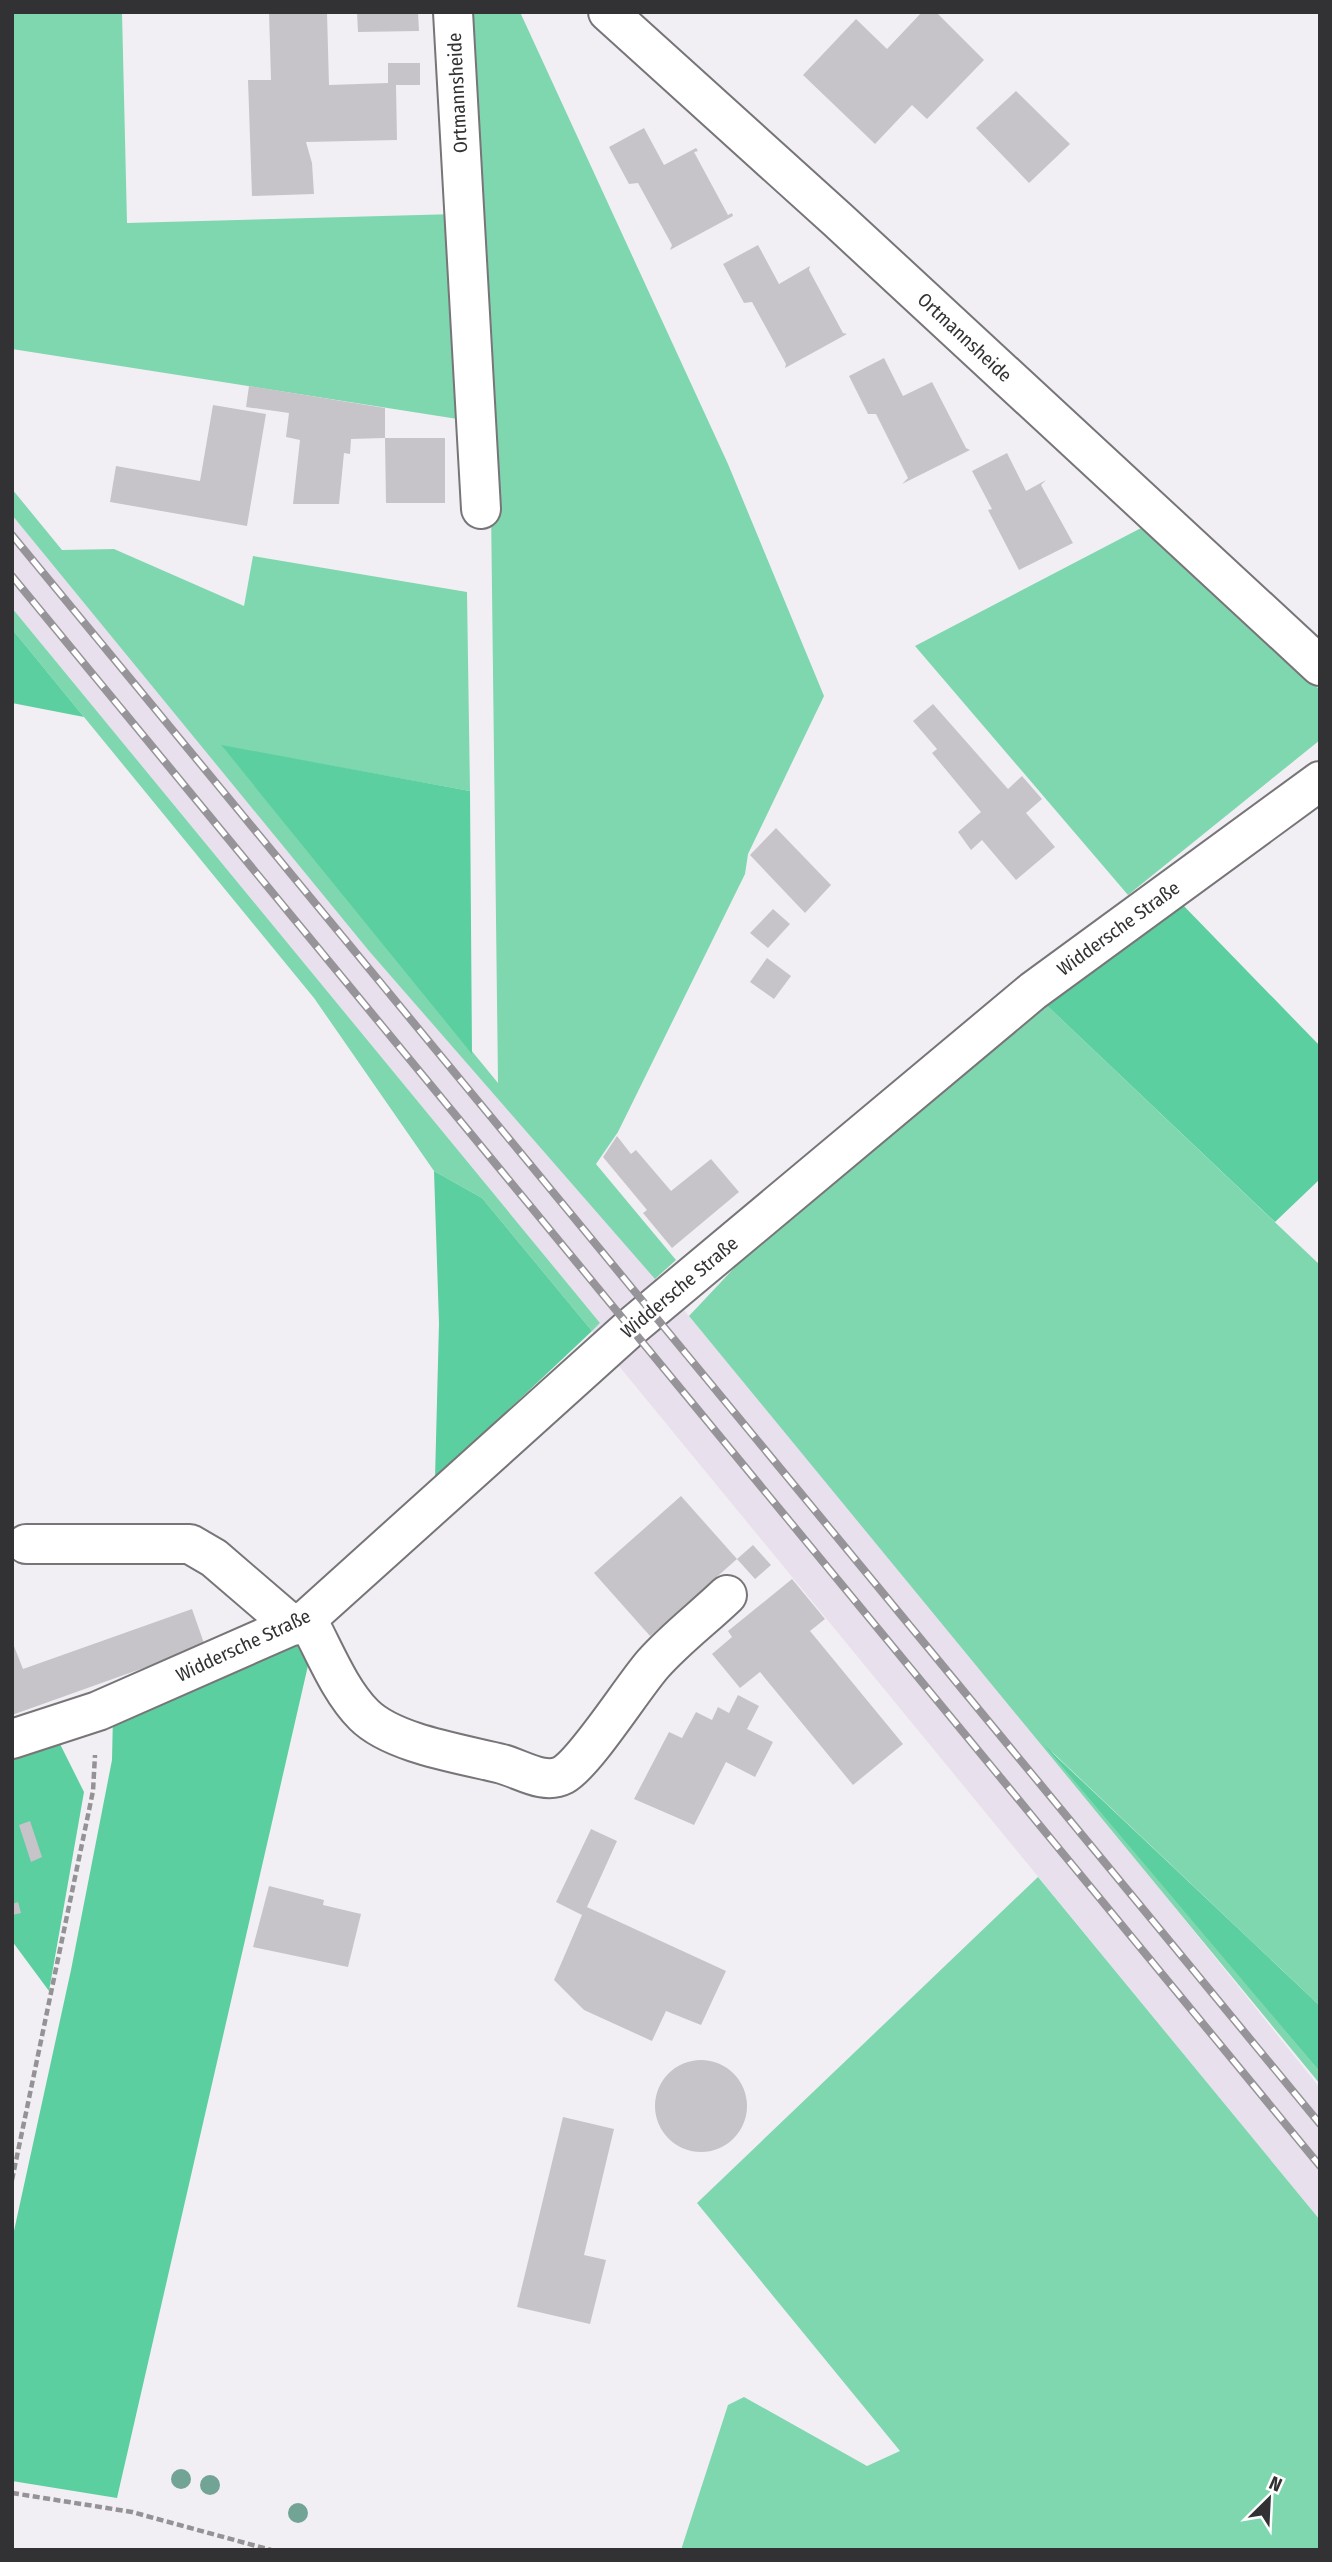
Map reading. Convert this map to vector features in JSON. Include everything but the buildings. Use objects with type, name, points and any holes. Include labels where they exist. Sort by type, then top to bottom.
[{"type":"street","name":"Ortmannsheide","points":[[453,12],[481,509]]},
{"type":"street","name":"Ortmannsheide","points":[[608,12],[849,229],[1320,666]]},
{"type":"street","name":"Widdersche Straße","points":[[12,1740],[99,1711],[300,1623],[630,1328],[1032,990],[1320,781]]},
{"type":"street","points":[[26,1544],[190,1545],[214,1558],[300,1623],[365,1717],[382,1728],[440,1751],[505,1765],[545,1779],[563,1775],[654,1663],[727,1595]]},
{"type":"path","points":[[12,2180],[93,1791],[99,1711]]},
{"type":"path","points":[[12,2493],[132,2512],[271,2550]]},
{"type":"shaded area","points":[[12,515],[369,951],[689,1316],[1044,1745],[1320,2088],[1320,2220],[623,1371],[592,1331],[600,1323],[12,608]]},
{"type":"green space","points":[[12,12],[122,12],[127,223],[456,214],[464,420],[12,349]]},
{"type":"green space","points":[[470,12],[520,12],[728,464],[824,696],[748,854],[745,874],[618,1132],[596,1164],[676,1260],[655,1279],[369,951],[12,515],[12,489],[62,550],[114,549],[244,606],[253,556],[467,592],[470,791],[222,746],[498,1083],[490,426]]},
{"type":"green space","points":[[1143,527],[1320,690],[1320,740],[1128,895],[915,646]]},
{"type":"green space","points":[[12,608],[600,1323],[592,1331],[482,1198],[434,1171],[314,998],[12,629]]},
{"type":"green space","points":[[12,629],[84,717],[12,703]]},
{"type":"green space","points":[[221,745],[470,791],[472,1054]]},
{"type":"green space","points":[[1180,902],[1320,1046],[1320,1179],[1275,1222],[1040,999]]},
{"type":"green space","points":[[1040,999],[1320,1265],[1320,2006],[1051,1751],[1320,2072],[1320,2084],[689,1316],[786,1213]]},
{"type":"green space","points":[[434,1171],[482,1198],[592,1331],[435,1479],[439,1323]]},
{"type":"green space","points":[[315,1635],[117,2498],[12,2481],[12,2240],[71,1970],[112,1760],[113,1715]]},
{"type":"green space","points":[[57,1738],[84,1792],[49,1991],[12,1941],[12,1756]]},
{"type":"green space","points":[[1044,1745],[1320,2006],[1320,2072]]},
{"type":"green space","points":[[1038,1877],[1320,2220],[1320,2550],[681,2550],[728,2405],[744,2397],[867,2466],[900,2451],[697,2203]]},
{"type":"railway","points":[[12,535],[1320,2124]]},
{"type":"railway","points":[[12,576],[1320,2166]]}]
